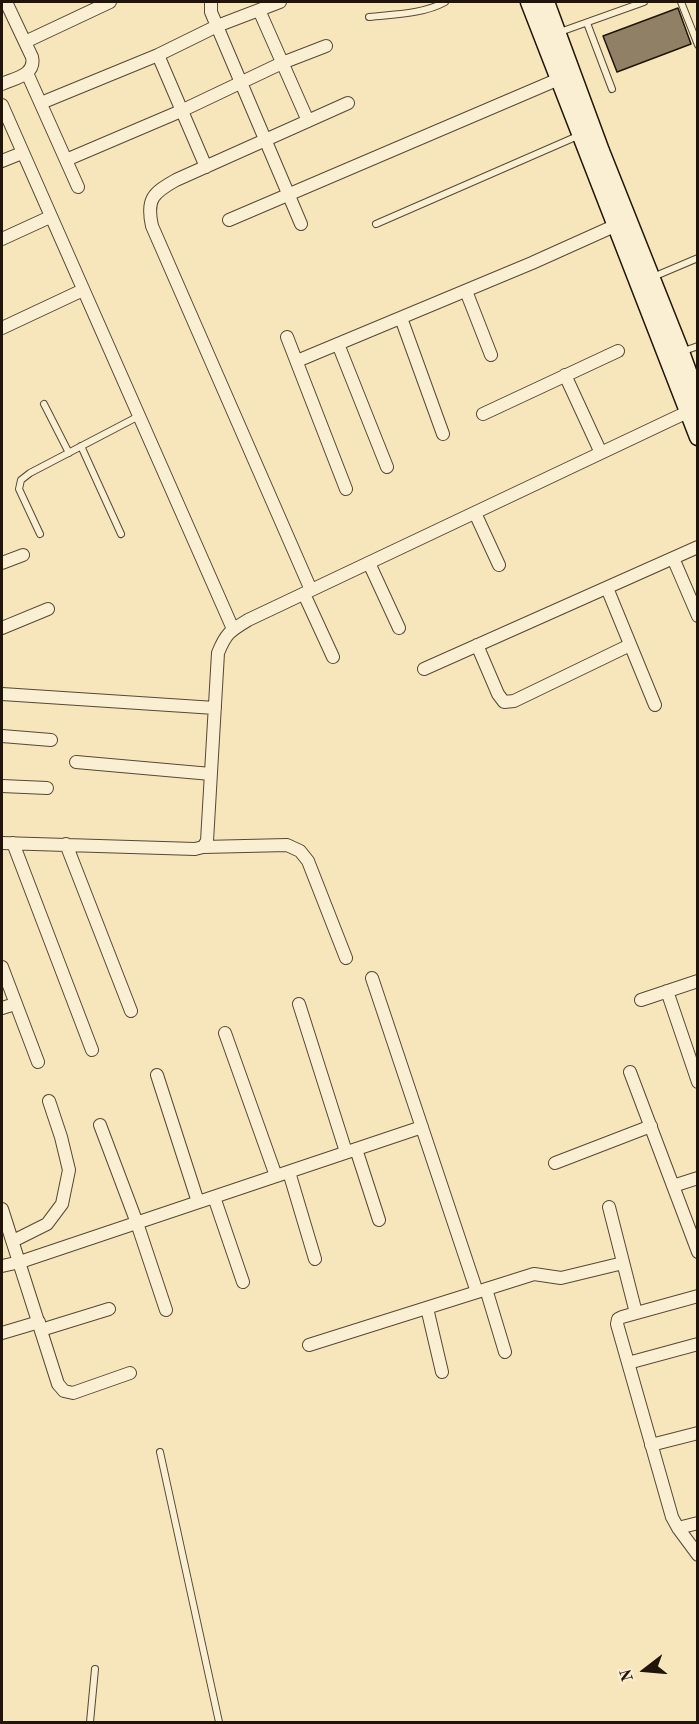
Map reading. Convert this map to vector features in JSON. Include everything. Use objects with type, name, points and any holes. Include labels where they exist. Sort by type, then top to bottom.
[{"type":"main road","points":[[529,2],[580,134],[595,152]]},
{"type":"main road","points":[[546,2],[595,152],[695,406]]},
{"type":"main road","points":[[622,222],[650,278],[681,352],[695,406],[698,438]]},
{"type":"street","points":[[2,84],[27,74],[32,70],[34,64],[6,2]]},
{"type":"street","points":[[25,42],[110,2]]},
{"type":"street","points":[[211,2],[211,12],[301,224]]},
{"type":"street","points":[[40,104],[158,55],[217,26],[280,2]]},
{"type":"street","points":[[259,10],[308,121]]},
{"type":"street","points":[[66,160],[242,84],[282,63],[326,46]]},
{"type":"street","points":[[158,55],[206,167]]},
{"type":"street","points":[[27,74],[78,187]]},
{"type":"street","points":[[229,220],[559,79]]},
{"type":"street","points":[[333,657],[308,592],[152,226],[149,213],[150,202],[158,190],[176,180],[348,103]]},
{"type":"street","points":[[2,105],[233,629]]},
{"type":"street","points":[[2,162],[22,153]]},
{"type":"street","points":[[2,239],[51,217]]},
{"type":"street","points":[[297,361],[532,263],[622,222]]},
{"type":"street","points":[[2,328],[83,290]]},
{"type":"street","points":[[466,291],[491,355]]},
{"type":"street","points":[[401,318],[443,434]]},
{"type":"street","points":[[288,337],[346,489]]},
{"type":"street","points":[[338,344],[387,467]]},
{"type":"street","points":[[483,414],[618,351]]},
{"type":"street","points":[[566,375],[601,453]]},
{"type":"street","points":[[202,847],[207,841],[218,653],[224,638],[233,629],[695,406]]},
{"type":"street","points":[[475,513],[499,565]]},
{"type":"street","points":[[424,669],[698,547]]},
{"type":"street","points":[[2,563],[23,555]]},
{"type":"street","points":[[673,558],[698,616]]},
{"type":"street","points":[[369,563],[399,628]]},
{"type":"street","points":[[606,588],[655,705]]},
{"type":"street","points":[[2,628],[48,609]]},
{"type":"street","points":[[477,645],[498,694],[504,702],[514,702],[630,645]]},
{"type":"street","points":[[2,694],[214,708]]},
{"type":"street","points":[[2,736],[51,740]]},
{"type":"street","points":[[76,762],[210,774]]},
{"type":"street","points":[[2,786],[47,788]]},
{"type":"street","points":[[92,1050],[7,843],[195,849],[287,844],[300,851],[308,861],[346,958]]},
{"type":"street","points":[[66,844],[131,1011]]},
{"type":"street","points":[[2,967],[38,1062]]},
{"type":"street","points":[[372,978],[422,1127],[505,1352]]},
{"type":"street","points":[[641,1000],[698,981]]},
{"type":"street","points":[[667,991],[694,1059],[698,1082]]},
{"type":"street","points":[[2,1008],[15,1004]]},
{"type":"street","points":[[299,1004],[351,1151],[379,1220]]},
{"type":"street","points":[[225,1033],[276,1176]]},
{"type":"street","points":[[630,1072],[697,1248]]},
{"type":"street","points":[[158,1075],[198,1202]]},
{"type":"street","points":[[13,1242],[47,1224],[62,1204],[69,1170],[49,1101]]},
{"type":"street","points":[[100,1125],[137,1223],[166,1310]]},
{"type":"street","points":[[555,1163],[651,1126]]},
{"type":"street","points":[[2,1266],[20,1262],[422,1127]]},
{"type":"street","points":[[289,1172],[315,1259]]},
{"type":"street","points":[[673,1186],[698,1178]]},
{"type":"street","points":[[214,1197],[243,1282]]},
{"type":"street","points":[[609,1207],[636,1313]]},
{"type":"street","points":[[2,1209],[58,1384],[64,1391],[72,1393],[130,1373]]},
{"type":"street","points":[[309,1345],[534,1274],[561,1278],[623,1263]]},
{"type":"street","points":[[698,1296],[622,1317],[618,1319],[617,1324],[672,1517],[698,1555]]},
{"type":"street","points":[[427,1308],[442,1372]]},
{"type":"street","points":[[2,1333],[109,1309]]},
{"type":"street","points":[[627,1363],[698,1344]]},
{"type":"street","points":[[651,1445],[698,1433]]},
{"type":"street","points":[[678,1528],[698,1523]]},
{"type":"lane","points":[[369,17],[422,11],[446,2]]},
{"type":"lane","points":[[557,34],[644,2]]},
{"type":"lane","points":[[681,2],[698,45]]},
{"type":"lane","points":[[587,22],[612,89]]},
{"type":"lane","points":[[376,224],[580,134]]},
{"type":"lane","points":[[650,278],[698,258]]},
{"type":"lane","points":[[681,352],[698,346]]},
{"type":"lane","points":[[44,404],[69,453]]},
{"type":"lane","points":[[40,534],[19,489],[21,480],[30,473],[138,416]]},
{"type":"lane","points":[[81,446],[121,534]]},
{"type":"lane","points":[[160,1452],[219,1722]]},
{"type":"lane","points":[[90,1722],[95,1669]]},
{"type":"building","points":[[678,8],[691,44],[617,72],[603,36]]}]
